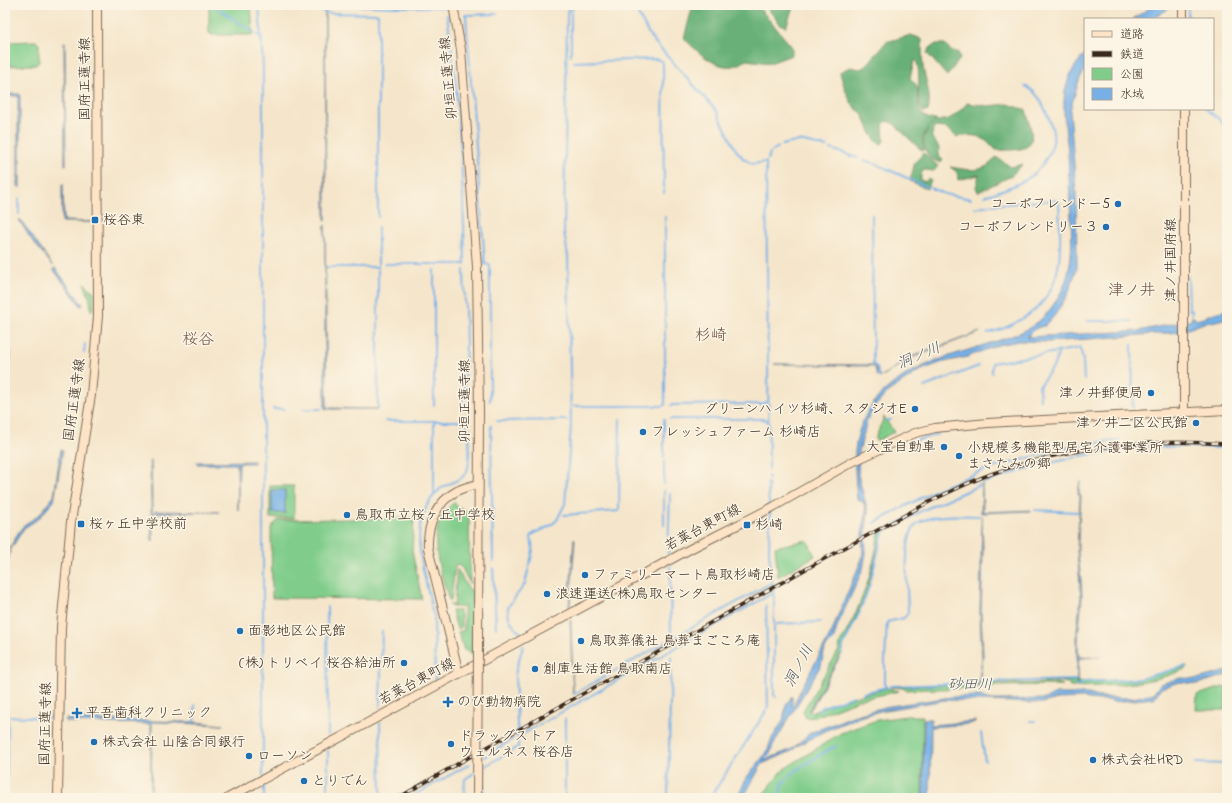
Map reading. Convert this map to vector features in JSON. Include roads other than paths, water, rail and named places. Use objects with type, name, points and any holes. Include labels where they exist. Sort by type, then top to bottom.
[{"type":"main road","name":"国府正蓮寺線","points":[[58,798],[61,627],[71,522],[91,395],[98,316],[97,5]]},
{"type":"main road","name":"卯垣正蓮寺線","points":[[453,5],[461,50],[477,267],[479,413],[477,798]]},
{"type":"main road","points":[[1183,5],[1183,18]]},
{"type":"main road","name":"津ノ井国府線","points":[[1184,110],[1184,412]]},
{"type":"main road","name":"若葉台東町線","points":[[228,798],[685,552],[773,507],[852,462],[915,433],[934,428],[1227,410]]},
{"type":"main road","points":[[459,674],[428,548],[427,536],[434,515],[448,497],[458,490],[478,484]]},
{"type":"water","points":[[1154,5],[1173,6],[1154,18],[1134,18]]},
{"type":"water","points":[[325,12],[326,220],[325,220]]},
{"type":"water","points":[[65,42],[66,165],[65,165]]},
{"type":"water","points":[[1084,55],[1084,71],[1079,80],[1070,110],[1076,194],[1077,268],[1068,294],[1055,315],[1045,326],[1035,329],[1028,337],[1138,331],[1192,320],[1191,317],[1194,317],[1196,320],[1207,317],[1207,315],[1227,310],[1227,318],[1212,322],[1209,321],[1180,332],[1048,342],[1018,341],[998,345],[967,357],[940,363],[919,371],[889,391],[875,406],[867,421],[859,451],[858,475],[868,512],[865,539],[866,553],[863,569],[838,624],[834,638],[825,649],[821,665],[773,745],[770,754],[763,761],[792,749],[810,733],[853,716],[884,707],[951,697],[980,696],[995,700],[1046,699],[1056,694],[1089,694],[1098,697],[1133,698],[1154,693],[1160,684],[1181,678],[1197,679],[1227,671],[1227,675],[1197,684],[1179,682],[1161,688],[1154,698],[1114,702],[1108,700],[1083,698],[1058,699],[1042,703],[945,700],[880,711],[859,717],[829,729],[797,746],[792,751],[762,764],[743,798],[735,798],[739,794],[747,777],[767,752],[771,740],[783,721],[786,705],[792,696],[792,706],[794,705],[832,632],[862,559],[862,533],[866,511],[863,502],[857,499],[855,451],[860,428],[870,408],[883,393],[898,380],[917,369],[936,361],[1010,337],[1030,328],[1047,314],[1061,292],[1069,268],[1072,242],[1064,100],[1070,76]]},
{"type":"water","points":[[5,94],[20,94],[20,188],[18,186],[18,96],[5,96]]},
{"type":"water","points":[[62,184],[64,221],[92,222],[62,222]]},
{"type":"water","points":[[20,219],[53,266],[31,239],[19,220]]},
{"type":"water","points":[[325,225],[327,408],[378,409],[325,409]]},
{"type":"water","points":[[55,268],[83,305],[81,306],[53,269]]},
{"type":"water","points":[[980,332],[911,358],[879,378],[911,357]]},
{"type":"water","points":[[774,364],[872,365],[876,368],[877,376],[875,368],[872,366]]},
{"type":"water","points":[[61,449],[63,450],[54,501],[38,519],[24,528],[11,549],[5,573],[11,547],[18,533],[24,525],[39,515],[54,496]]},
{"type":"water","points":[[151,461],[153,541],[152,541]]},
{"type":"water","points":[[254,461],[254,463],[239,463],[238,510],[237,464],[197,464],[197,462]]},
{"type":"water","points":[[1080,481],[1079,493],[1081,496],[1078,555],[1082,595],[1078,649],[1079,657],[1100,657],[1079,658],[1077,684],[1077,630],[1081,597],[1077,550],[1080,497],[1078,493]]},
{"type":"water","points":[[982,484],[983,512],[1031,511],[981,513]]},
{"type":"water","points":[[272,490],[285,490],[285,513],[272,513]]},
{"type":"water","points":[[155,511],[218,512],[219,512],[155,513]]},
{"type":"water","points":[[982,516],[983,550],[981,613],[983,657],[978,688],[982,657],[980,614]]},
{"type":"water","points":[[574,538],[575,539],[569,607]]},
{"type":"water","points":[[571,620],[573,694],[570,621]]},
{"type":"water","points":[[843,651],[810,711],[809,711]]},
{"type":"water","points":[[66,719],[194,722],[223,725],[154,722],[152,724],[151,798],[151,724],[66,722]]},
{"type":"water","points":[[924,719],[931,719],[931,725],[977,721],[970,724],[931,727],[930,798],[923,798]]},
{"type":"waterway","points":[[190,5],[214,6],[261,37]]},
{"type":"waterway","points":[[259,5],[263,67],[263,775]]},
{"type":"waterway","points":[[310,5],[327,13],[378,14],[378,217]]},
{"type":"waterway","points":[[347,5],[447,7]]},
{"type":"waterway","points":[[498,5],[498,7],[558,6]]},
{"type":"waterway","points":[[521,633],[511,622],[508,615],[508,607],[525,584],[533,550],[531,537],[533,534],[550,526],[557,520],[565,504],[571,426],[568,256],[564,232],[567,15],[569,5]]},
{"type":"waterway","points":[[571,55],[571,12],[574,5]]},
{"type":"waterway","points":[[633,5],[651,38],[716,110],[736,150],[744,159],[753,164],[766,162],[769,469]]},
{"type":"waterway","points":[[462,7],[491,7]]},
{"type":"waterway","points":[[1188,7],[1188,16]]},
{"type":"waterway","points":[[465,15],[497,14]]},
{"type":"waterway","points":[[447,15],[458,108],[462,170],[465,264]]},
{"type":"waterway","points":[[467,15],[485,263]]},
{"type":"waterway","points":[[574,62],[657,59],[663,62],[664,193]]},
{"type":"waterway","points":[[985,196],[1028,179],[1041,166],[1052,146],[1053,131],[1045,110],[1036,94],[1025,86]]},
{"type":"waterway","points":[[1207,110],[1218,118],[1227,130]]},
{"type":"waterway","points":[[1188,128],[1188,140]]},
{"type":"waterway","points":[[782,145],[799,141],[827,147]]},
{"type":"waterway","points":[[772,151],[778,147]]},
{"type":"waterway","points":[[1188,147],[1188,172]]},
{"type":"waterway","points":[[831,149],[858,158]]},
{"type":"waterway","points":[[768,159],[770,153]]},
{"type":"waterway","points":[[864,160],[873,163]]},
{"type":"waterway","points":[[876,164],[927,187]]},
{"type":"waterway","points":[[931,188],[945,194],[971,199]]},
{"type":"waterway","points":[[1189,189],[1189,202]]},
{"type":"waterway","points":[[19,198],[19,214]]},
{"type":"waterway","points":[[975,208],[989,205],[1059,200],[1060,251],[1054,282],[1047,295],[1037,308],[1022,319],[1005,328],[988,333]]},
{"type":"waterway","points":[[872,215],[873,364],[877,367],[879,377]]},
{"type":"waterway","points":[[665,217],[665,405]]},
{"type":"waterway","points":[[1189,220],[1189,235]]},
{"type":"waterway","points":[[378,227],[378,408]]},
{"type":"waterway","points":[[385,264],[464,264]]},
{"type":"waterway","points":[[484,264],[490,265],[490,401]]},
{"type":"waterway","points":[[327,267],[378,267]]},
{"type":"waterway","points":[[434,270],[434,405]]},
{"type":"waterway","points":[[464,270],[466,343],[464,400]]},
{"type":"waterway","points":[[1188,277],[1189,310],[1192,310],[1192,314]]},
{"type":"waterway","points":[[1088,321],[1131,321]]},
{"type":"waterway","points":[[84,353],[85,344]]},
{"type":"waterway","points":[[1132,345],[1133,407]]},
{"type":"waterway","points":[[1080,346],[1083,361],[1084,380]]},
{"type":"waterway","points":[[992,373],[992,363],[1080,348]]},
{"type":"waterway","points":[[1040,400],[1039,386],[1053,367],[1059,352]]},
{"type":"waterway","points":[[924,387],[979,366]]},
{"type":"waterway","points":[[671,405],[763,404],[766,402]]},
{"type":"waterway","points":[[574,406],[663,406]]},
{"type":"waterway","points":[[273,409],[284,409]]},
{"type":"waterway","points":[[303,409],[321,409]]},
{"type":"waterway","points":[[564,515],[619,511],[620,419]]},
{"type":"waterway","points":[[664,419],[664,457]]},
{"type":"waterway","points":[[670,419],[764,419],[767,421]]},
{"type":"waterway","points":[[497,421],[567,420]]},
{"type":"waterway","points":[[886,420],[891,420]]},
{"type":"waterway","points":[[385,421],[460,421]]},
{"type":"waterway","points":[[434,421],[434,496]]},
{"type":"waterway","points":[[431,604],[421,559],[419,544],[420,529],[423,515],[429,501],[440,489],[459,479],[467,471],[469,456],[469,428],[462,422]]},
{"type":"waterway","points":[[491,426],[493,562]]},
{"type":"waterway","points":[[910,442],[938,434]]},
{"type":"waterway","points":[[1081,445],[1119,440]]},
{"type":"waterway","points":[[874,523],[936,490],[984,470],[1078,445]]},
{"type":"waterway","points":[[1131,449],[1180,446],[1227,448]]},
{"type":"waterway","points":[[1080,456],[1121,450]]},
{"type":"waterway","points":[[983,483],[1022,470],[1076,457]]},
{"type":"waterway","points":[[664,462],[664,484]]},
{"type":"waterway","points":[[768,483],[769,506]]},
{"type":"waterway","points":[[871,579],[883,532],[921,511],[980,485]]},
{"type":"waterway","points":[[664,490],[664,525]]},
{"type":"waterway","points":[[668,554],[670,494]]},
{"type":"waterway","points":[[1035,510],[1078,512]]},
{"type":"waterway","name":"洞ノ川","points":[[770,512],[769,552],[774,600],[774,695],[776,697]]},
{"type":"waterway","points":[[885,688],[887,622],[904,618],[908,613],[907,551],[909,539],[913,529],[918,523],[939,516],[979,516]]},
{"type":"waterway","points":[[670,566],[671,643]]},
{"type":"waterway","points":[[493,568],[496,628]]},
{"type":"waterway","points":[[574,694],[771,583]]},
{"type":"waterway","points":[[861,608],[870,584]]},
{"type":"waterway","points":[[521,735],[771,594]]},
{"type":"waterway","points":[[710,798],[768,708],[766,606]]},
{"type":"waterway","points":[[327,607],[328,735]]},
{"type":"waterway","points":[[431,607],[434,616],[435,680]]},
{"type":"waterway","points":[[842,654],[843,646],[860,611]]},
{"type":"waterway","points":[[777,624],[820,622]]},
{"type":"waterway","points":[[380,707],[382,631]]},
{"type":"waterway","points":[[480,769],[518,747],[515,674],[523,646]]},
{"type":"waterway","points":[[668,798],[671,657]]},
{"type":"waterway","points":[[1083,682],[1139,679],[1186,666]]},
{"type":"waterway","name":"砂田川","points":[[981,682],[1077,680]]},
{"type":"waterway","name":"砂田川","points":[[890,686],[975,683]]},
{"type":"waterway","points":[[1075,685],[1081,685]]},
{"type":"waterway","points":[[863,693],[887,687]]},
{"type":"waterway","name":"砂田川","points":[[979,687],[985,687]]},
{"type":"waterway","points":[[818,711],[822,707],[854,696]]},
{"type":"waterway","points":[[194,722],[195,705]]},
{"type":"waterway","points":[[5,716],[50,718]]},
{"type":"waterway","points":[[6,798],[8,719]]},
{"type":"waterway","points":[[565,719],[565,798]]},
{"type":"waterway","points":[[1030,721],[1035,721]]},
{"type":"waterway","points":[[380,723],[381,797]]},
{"type":"waterway","points":[[981,733],[985,761]]},
{"type":"waterway","points":[[484,757],[513,739]]},
{"type":"waterway","points":[[780,798],[780,790],[785,780],[798,769],[836,746]]},
{"type":"waterway","points":[[328,751],[328,798]]},
{"type":"waterway","points":[[1195,763],[1227,764]]},
{"type":"waterway","points":[[409,798],[470,764]]},
{"type":"waterway","points":[[1226,798],[1227,764]]},
{"type":"waterway","points":[[484,771],[484,798]]},
{"type":"waterway","points":[[464,798],[465,779],[474,773]]},
{"type":"waterway","points":[[264,786],[264,798]]},
{"type":"railway","points":[[398,798],[832,555],[933,500],[976,480],[1020,465],[1078,451],[1167,442],[1227,444]]},
{"type":"place","name":"コーポフレンドー5","points":[[1118,204]]},
{"type":"place","name":"桜谷東","points":[[95,220]]},
{"type":"place","name":"コーポフレンドリー３","points":[[1106,227]]},
{"type":"place","name":"津ノ井郵便局","points":[[1151,393]]},
{"type":"place","name":"グリーンハイツ杉崎、スタジオE","points":[[915,409]]},
{"type":"place","name":"津ノ井二区公民館","points":[[1196,423]]},
{"type":"place","name":"フレッシュファーム 杉崎店","points":[[643,432]]},
{"type":"place","name":"大宝自動車","points":[[944,447]]},
{"type":"place","name":"小規模多機能型居宅介護事業所 まさたみの郷","points":[[959,456]]},
{"type":"place","name":"鳥取市立桜ヶ丘中学校","points":[[347,515]]},
{"type":"place","name":"桜ヶ丘中学校前","points":[[81,524]]},
{"type":"place","name":"杉崎","points":[[747,525]]},
{"type":"place","name":"ファミリーマート鳥取杉崎店","points":[[585,575]]},
{"type":"place","name":"浪速運送(株)鳥取センター","points":[[547,594]]},
{"type":"place","name":"面影地区公民館","points":[[240,631]]},
{"type":"place","name":"鳥取葬儀社 鳥葬まごころ庵","points":[[581,641]]},
{"type":"place","name":"(株) トリベイ 桜谷給油所","points":[[404,663]]},
{"type":"place","name":"創庫生活館 鳥取南店","points":[[535,669]]},
{"type":"place","name":"のび動物病院","points":[[448,702]]},
{"type":"place","name":"平吾歯科クリニック","points":[[77,713]]},
{"type":"place","name":"株式会社 山陰合同銀行","points":[[94,742]]},
{"type":"place","name":"ドラッグストア ウェルネス 桜谷店","points":[[451,744]]},
{"type":"place","name":"ローソン","points":[[249,756]]},
{"type":"place","name":"株式会社HRD","points":[[1093,760]]},
{"type":"place","name":"とりでん","points":[[304,781]]},
{"type":"district","name":"津ノ井","points":[[1132,291]]},
{"type":"district","name":"杉崎","points":[[711,336]]},
{"type":"district","name":"桜谷","points":[[198,340]]}]
